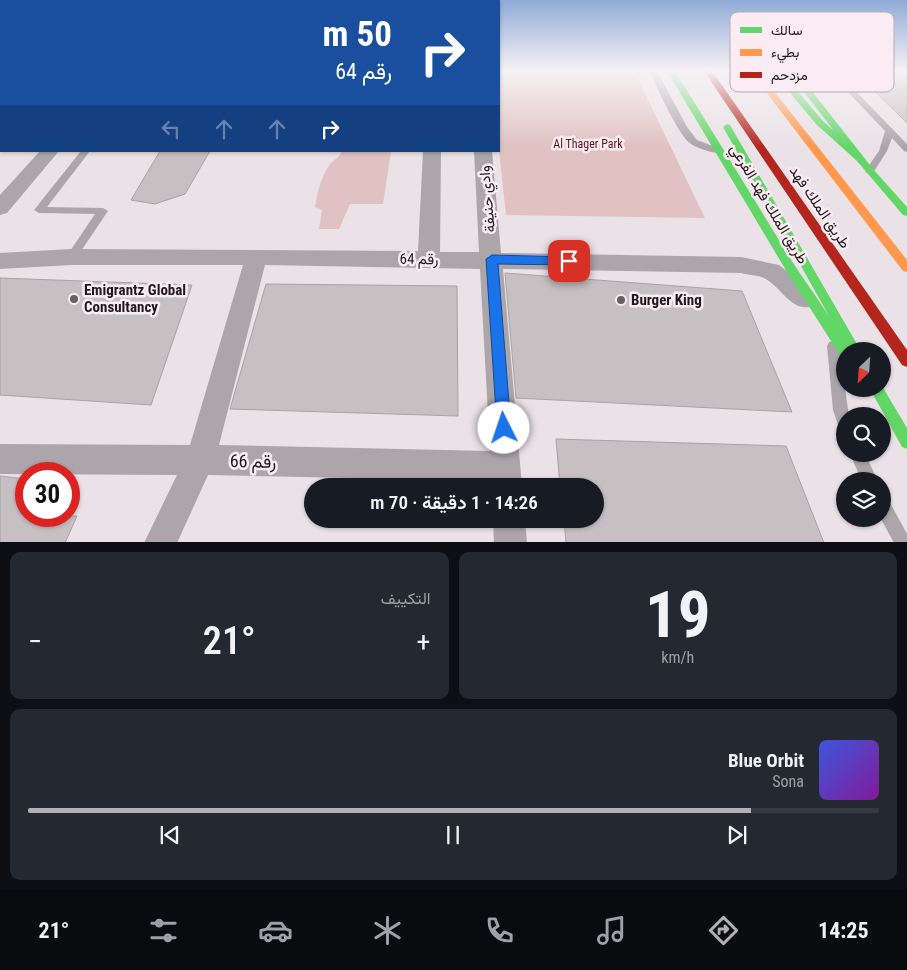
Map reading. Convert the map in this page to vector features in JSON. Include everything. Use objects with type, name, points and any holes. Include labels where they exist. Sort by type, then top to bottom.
[{"type":"main road","name":"طريق الملك فهد الفرعي","points":[[686,96],[839,342]]},
{"type":"main road","name":"طريق الملك فهد","points":[[725,96],[907,361]]},
{"type":"main road","name":"طريق الملك فهد","points":[[774,96],[907,268]]},
{"type":"main road","points":[[797,96],[819,122],[863,161]]},
{"type":"main road","points":[[812,96],[870,171],[907,213]]},
{"type":"main road","points":[[723,120],[850,342]]},
{"type":"main road","points":[[876,398],[907,443]]},
{"type":"main road","points":[[882,398],[907,443]]},
{"type":"street","points":[[0,208],[49,152]]},
{"type":"street","points":[[429,259],[432,152]]},
{"type":"street","name":"وادي حنيفة","points":[[483,152],[507,476]]},
{"type":"street","name":"رقم 64","points":[[0,261],[71,257],[256,257],[492,259],[741,265],[770,271],[797,291],[827,324]]},
{"type":"street","points":[[160,542],[200,460],[256,257]]},
{"type":"street","name":"رقم 66","points":[[0,459],[200,460],[507,476]]},
{"type":"street","points":[[509,528],[510,542]]},
{"type":"lane","points":[[666,96],[683,128],[694,142],[720,152]]},
{"type":"lane","points":[[857,96],[907,149]]},
{"type":"lane","points":[[870,171],[883,151],[890,130]]},
{"type":"lane","points":[[71,257],[103,211],[39,210],[85,152]]},
{"type":"lane","points":[[827,324],[840,407]]},
{"type":"lane","points":[[891,521],[903,542]]},
{"type":"green space","name":"Al Thager Park","points":[[500,96],[646,96],[705,218],[506,215],[499,152]]},
{"type":"green space","points":[[341,152],[391,152],[383,204],[350,204],[339,229],[319,229],[322,210],[315,207],[317,196],[323,176],[331,163]]},
{"type":"building","points":[[880,96],[907,96],[907,123]]},
{"type":"building","points":[[159,152],[209,152],[185,194],[155,204],[131,200]]},
{"type":"building","points":[[505,273],[742,291],[792,412],[516,398]]},
{"type":"building","points":[[0,278],[192,285],[151,405],[0,395]]},
{"type":"building","points":[[266,284],[457,286],[458,416],[230,409]]},
{"type":"building","points":[[556,439],[786,446],[824,542],[566,542],[565,528],[604,528],[604,478],[559,478]]},
{"type":"building","points":[[0,476],[15,478],[15,527],[72,527],[65,542],[0,542]]},
{"type":"traffic: fast","points":[[686,96],[791,269],[839,342]]},
{"type":"traffic: fast","points":[[797,96],[819,122],[863,161]]},
{"type":"traffic: fast","points":[[812,96],[870,171],[907,213]]},
{"type":"traffic: fast","points":[[727,127],[850,342]]},
{"type":"traffic: fast","points":[[882,398],[907,442]]},
{"type":"traffic: slow","points":[[774,96],[907,268]]},
{"type":"traffic: jam","points":[[725,96],[907,361]]},
{"type":"place","name":"Emigrantz Global Consultancy","points":[[74,299]]},
{"type":"place","name":"Burger King","points":[[621,300]]},
{"type":"route","points":[[504,428],[492,259],[569,261]]}]
